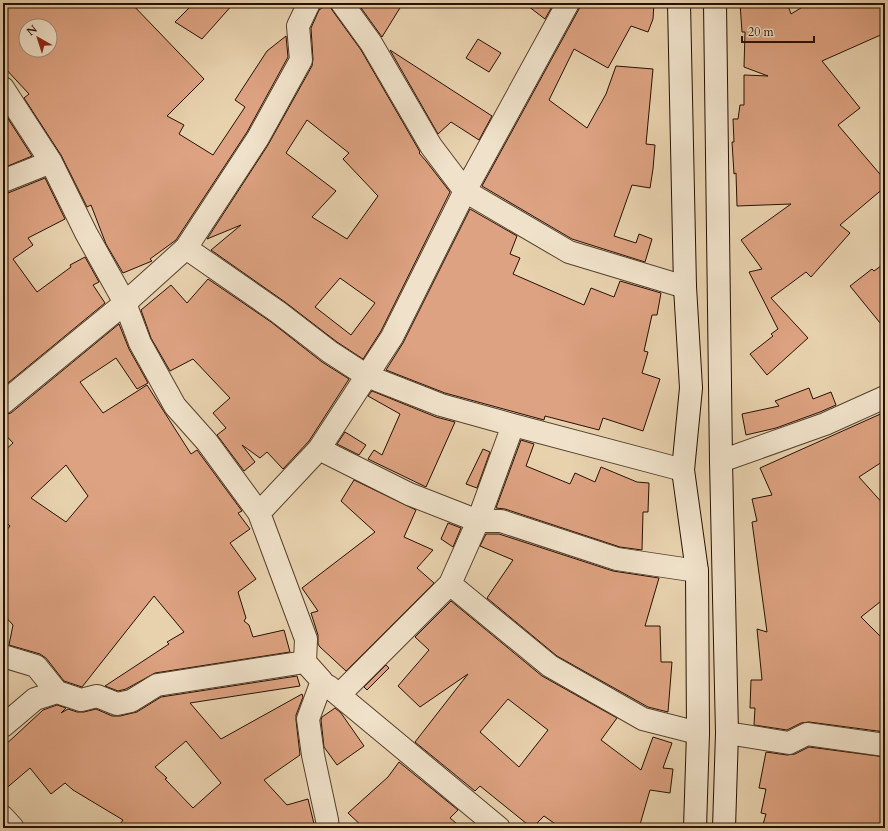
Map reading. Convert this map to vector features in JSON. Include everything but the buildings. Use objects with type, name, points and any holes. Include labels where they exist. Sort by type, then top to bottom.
[{"type":"street","points":[[3,403],[125,303],[186,248],[258,138],[301,60],[298,26],[309,3]]},
{"type":"street","points":[[342,3],[371,43],[431,146],[465,191],[569,252],[685,287]]},
{"type":"street","points":[[259,513],[319,449],[392,337],[465,191],[568,3]]},
{"type":"street","points":[[679,3],[685,287],[691,388],[683,470],[697,571],[698,733],[695,828]]},
{"type":"street","points":[[714,3],[727,733],[724,828]]},
{"type":"street","points":[[3,88],[51,162],[86,233],[125,303],[140,343],[175,406],[207,442],[259,513],[306,639],[305,662],[330,688],[499,828]]},
{"type":"street","points":[[3,181],[51,162]]},
{"type":"street","points":[[186,248],[278,312],[330,352],[367,376],[441,405],[683,470]]},
{"type":"street","points":[[721,461],[825,424],[885,397]]},
{"type":"street","points":[[332,825],[313,755],[308,719],[330,688],[450,584],[478,521],[513,425]]},
{"type":"street","points":[[319,449],[409,494],[478,521],[501,521],[617,559],[697,571]]},
{"type":"street","points":[[450,584],[550,666],[643,720],[698,733]]},
{"type":"street","points":[[3,656],[36,666],[57,692],[81,700],[98,696],[117,704],[130,700],[157,685],[305,662]]},
{"type":"street","points":[[3,726],[35,699],[57,692]]},
{"type":"street","points":[[727,733],[789,743],[807,734],[885,744]]},
{"type":"street","points":[[3,817],[13,828]]}]
